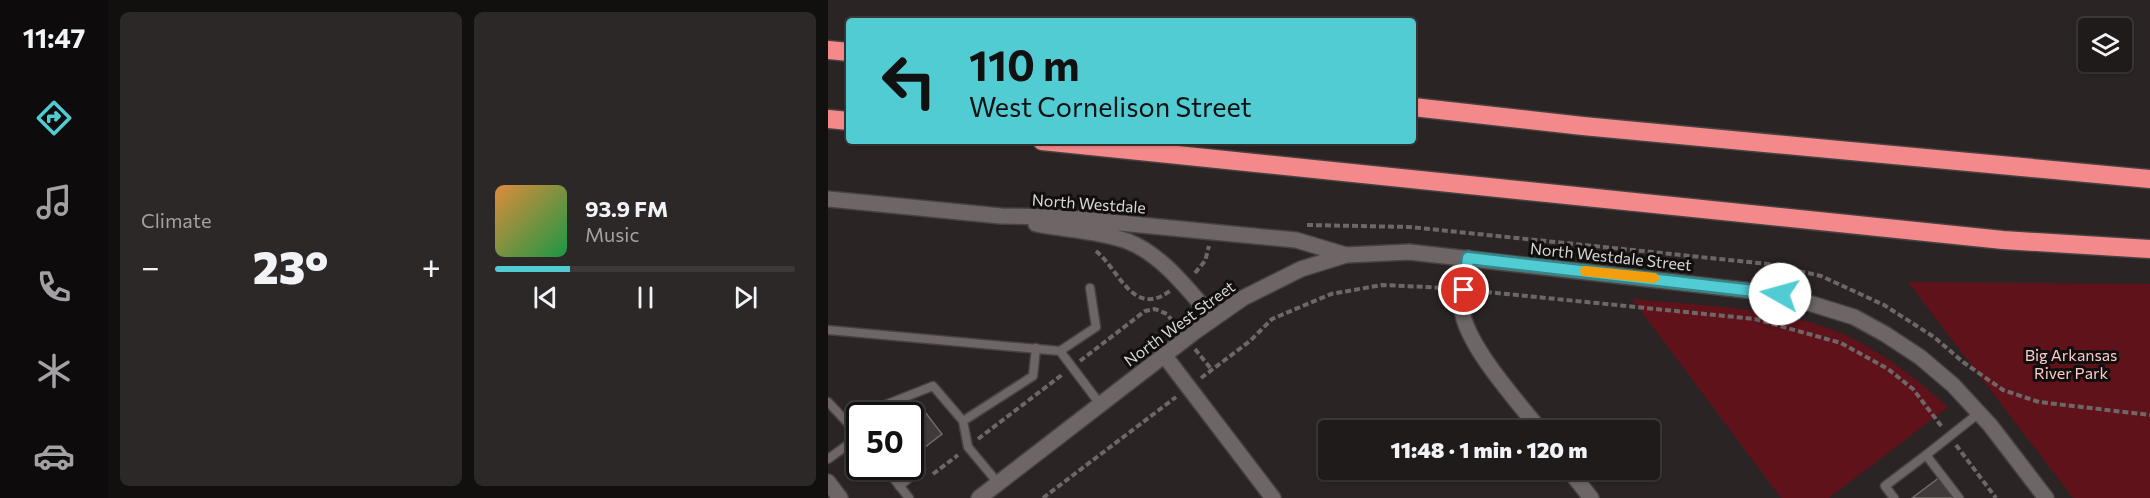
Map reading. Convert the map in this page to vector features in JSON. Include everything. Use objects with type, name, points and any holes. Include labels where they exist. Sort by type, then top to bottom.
[{"type":"highway","points":[[828,50],[846,52]]},
{"type":"highway","points":[[1416,107],[1583,126],[2150,179]]},
{"type":"highway","points":[[828,119],[846,121]]},
{"type":"highway","points":[[1071,144],[2003,240],[2150,249]]},
{"type":"main road","name":"North Westdale","points":[[828,199],[1001,216],[1058,217],[1296,240],[1346,255]]},
{"type":"main road","points":[[1001,216],[1099,234],[1128,242],[1156,258],[1213,318]]},
{"type":"main road","name":"North West Street","points":[[979,498],[1213,318],[1243,298],[1301,269],[1346,255],[1409,252],[1468,258]]},
{"type":"main road","points":[[1468,258],[1462,310],[1466,326],[1477,346],[1532,420]]},
{"type":"main road","name":"North Westdale Street","points":[[1468,258],[1780,294],[1854,317],[1920,357],[1953,385],[1979,413],[2046,498]]},
{"type":"main road","points":[[1164,355],[1273,498]]},
{"type":"main road","points":[[1577,480],[1591,498]]},
{"type":"main road","points":[[828,482],[840,498]]},
{"type":"lane","points":[[828,330],[1060,351],[1096,327],[1090,288]]},
{"type":"lane","points":[[963,421],[1033,376],[1036,348]]},
{"type":"lane","points":[[1060,351],[1100,404]]},
{"type":"lane","points":[[893,402],[933,386],[963,421],[968,447],[998,483]]},
{"type":"lane","points":[[828,402],[846,419]]},
{"type":"lane","points":[[1894,498],[1885,486],[1979,413]]},
{"type":"lane","points":[[828,459],[846,445]]},
{"type":"lane","points":[[1926,455],[1959,498]]},
{"type":"lane","points":[[894,480],[907,496]]},
{"type":"lane","points":[[899,486],[907,480]]},
{"type":"path","points":[[1043,498],[1250,341],[1272,319],[1331,294],[1382,285],[1464,290],[1755,320],[1841,343],[1888,369],[1913,389],[1996,498]]},
{"type":"path","points":[[907,496],[1145,311],[1155,309],[1167,314]]},
{"type":"green space","name":"Big Arkansas River Park","points":[[1908,282],[2150,284],[2150,498],[2073,498]]},
{"type":"green space","points":[[1632,299],[1757,311],[1806,321],[1830,329],[1862,343],[1893,363],[1948,407],[1829,498],[1781,498]]},
{"type":"building","points":[[924,413],[942,434],[924,448]]},
{"type":"building","points":[[1940,477],[1956,498],[1912,498]]},
{"type":"slow traffic","points":[[1585,271],[1654,278]]},
{"type":"route","points":[[1464,290],[1468,258],[1780,294]]}]
